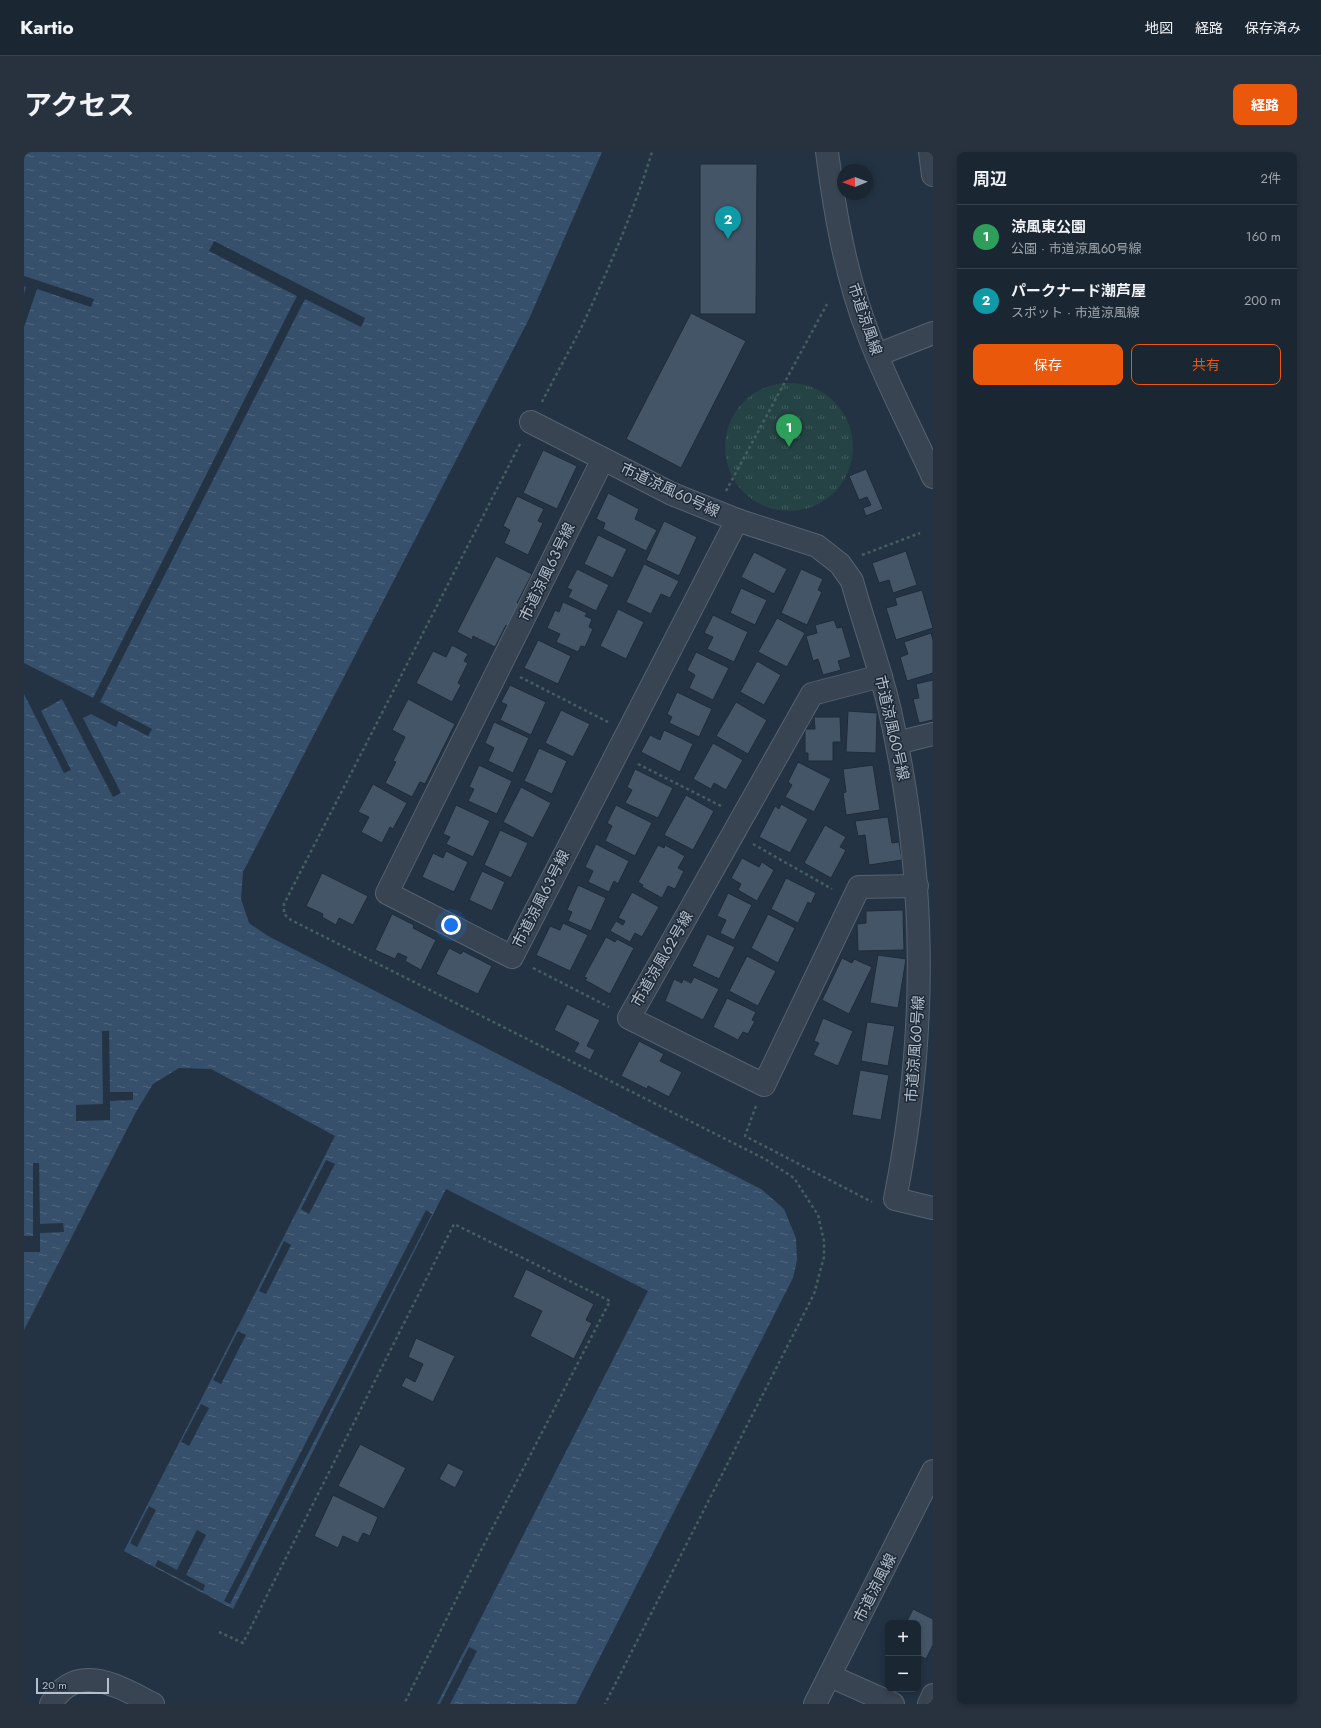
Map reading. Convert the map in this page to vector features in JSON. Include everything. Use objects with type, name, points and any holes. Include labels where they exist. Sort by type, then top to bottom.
[{"type":"street","name":"市道涼風線","points":[[827,152],[838,227],[853,287],[868,336],[933,477]]},
{"type":"street","points":[[930,152],[933,175]]},
{"type":"street","points":[[877,355],[933,333]]},
{"type":"street","name":"市道涼風６０号線","points":[[531,422],[672,494],[736,520],[803,540],[817,546],[840,564],[852,581],[881,676],[897,743],[906,790],[917,886],[920,976],[916,1066],[904,1155],[895,1199],[933,1208]]},
{"type":"street","name":"市道涼風６３号線","points":[[604,459],[387,893],[512,956],[736,520]]},
{"type":"street","name":"市道涼風６２号線","points":[[764,1085],[629,1018],[812,694],[881,676]]},
{"type":"street","points":[[897,743],[933,734]]},
{"type":"street","points":[[764,1085],[859,887],[917,886]]},
{"type":"street","name":"市道涼風線","points":[[816,1704],[933,1472]]},
{"type":"street","points":[[830,1676],[893,1704]]},
{"type":"street","points":[[51,1704],[55,1696],[80,1680],[95,1680],[114,1684],[153,1704]]},
{"type":"street","points":[[929,1704],[933,1696]]},
{"type":"path","points":[[605,1704],[814,1294],[824,1258],[822,1234],[818,1214],[794,1178],[765,1159],[291,920],[284,914],[284,904],[582,325],[627,225],[652,152]]},
{"type":"path","points":[[714,511],[735,476],[827,304]]},
{"type":"path","points":[[840,564],[920,533]]},
{"type":"path","points":[[500,667],[627,732]]},
{"type":"path","points":[[616,753],[738,825],[852,901]]},
{"type":"path","points":[[512,956],[629,1018]]},
{"type":"path","points":[[764,1085],[745,1136],[875,1204]]},
{"type":"path","points":[[219,1632],[243,1643],[454,1224],[610,1300],[484,1544],[404,1704]]},
{"type":"green space","points":[[789,383],[813,388],[834,402],[848,423],[853,447],[848,471],[834,492],[813,506],[789,511],[765,506],[744,492],[730,471],[725,447],[730,423],[744,402],[765,388]]},
{"type":"water","points":[[24,152],[602,152],[529,319],[243,872],[241,899],[249,923],[268,936],[761,1189],[784,1209],[796,1238],[797,1260],[793,1278],[576,1704],[437,1704],[648,1291],[446,1189],[233,1609],[124,1551],[335,1136],[211,1069],[179,1068],[153,1084],[136,1112],[24,1330]]},
{"type":"pier","points":[[214,241],[365,318],[361,327],[305,299],[100,702],[152,729],[148,736],[119,721],[116,727],[91,714],[83,718],[121,793],[113,797],[62,699],[41,711],[71,770],[64,773],[24,694],[24,663],[93,698],[297,296],[209,251]]},
{"type":"pier","points":[[24,276],[94,299],[91,307],[37,289],[24,327],[24,294],[26,287],[24,286]]},
{"type":"pier","points":[[102,1031],[109,1031],[110,1092],[133,1092],[133,1100],[110,1101],[110,1120],[76,1121],[76,1105],[103,1104]]},
{"type":"pier","points":[[326,1160],[335,1164],[309,1214],[301,1209]]},
{"type":"pier","points":[[33,1163],[39,1163],[40,1224],[63,1223],[64,1232],[40,1233],[40,1252],[24,1252],[24,1236],[33,1236]]},
{"type":"pier","points":[[426,1210],[432,1214],[230,1604],[224,1601]]},
{"type":"pier","points":[[284,1241],[291,1245],[266,1294],[259,1291]]},
{"type":"pier","points":[[238,1331],[246,1335],[221,1384],[213,1380]]},
{"type":"pier","points":[[201,1404],[209,1408],[189,1446],[181,1442]]},
{"type":"pier","points":[[149,1506],[156,1510],[137,1547],[130,1543]]},
{"type":"pier","points":[[197,1530],[206,1535],[186,1575],[205,1585],[203,1591],[155,1566],[158,1560],[177,1570]]},
{"type":"pier","points":[[469,1647],[477,1651],[450,1704],[440,1704]]},
{"type":"building","points":[[700,164],[757,164],[756,314],[700,314]]},
{"type":"building","points":[[691,313],[746,341],[681,468],[626,439]]},
{"type":"building","points":[[543,450],[577,466],[557,509],[523,493]]},
{"type":"building","points":[[866,469],[883,509],[866,516],[863,508],[871,505],[867,497],[859,500],[849,476]]},
{"type":"building","points":[[608,493],[639,509],[635,519],[657,530],[646,551],[603,529],[605,523],[596,519]]},
{"type":"building","points":[[517,496],[544,509],[538,521],[543,523],[528,555],[504,543],[510,530],[503,526]]},
{"type":"building","points":[[664,521],[697,537],[679,576],[646,560]]},
{"type":"building","points":[[598,535],[627,549],[613,578],[584,564]]},
{"type":"building","points":[[906,551],[917,585],[893,593],[889,580],[879,583],[872,563]]},
{"type":"building","points":[[754,552],[787,569],[774,594],[741,577]]},
{"type":"building","points":[[496,556],[532,574],[517,603],[520,605],[509,627],[506,625],[495,647],[473,636],[472,640],[457,632]]},
{"type":"building","points":[[644,564],[679,581],[670,598],[661,594],[651,614],[626,602]]},
{"type":"building","points":[[577,569],[609,585],[596,611],[568,597],[572,590],[567,588]]},
{"type":"building","points":[[801,569],[823,579],[818,590],[822,592],[807,625],[781,613]]},
{"type":"building","points":[[741,588],[767,600],[755,625],[730,613]]},
{"type":"building","points":[[922,590],[933,628],[896,640],[886,608],[897,605],[895,598]]},
{"type":"building","points":[[563,602],[587,613],[585,616],[592,619],[589,627],[593,629],[585,647],[581,646],[578,652],[556,642],[560,634],[547,628],[555,610],[559,612]]},
{"type":"building","points":[[618,609],[644,622],[626,659],[600,646]]},
{"type":"building","points":[[713,615],[748,632],[734,662],[707,649],[713,637],[704,633]]},
{"type":"building","points":[[777,618],[805,633],[787,667],[758,652]]},
{"type":"building","points":[[834,620],[837,628],[842,627],[851,657],[838,661],[841,670],[823,675],[818,659],[813,661],[806,636],[817,633],[815,625]]},
{"type":"building","points":[[931,633],[933,640],[933,673],[907,681],[900,657],[908,654],[904,642]]},
{"type":"building","points":[[538,640],[571,656],[558,684],[524,668]]},
{"type":"building","points":[[452,645],[468,654],[464,661],[468,663],[458,683],[461,685],[452,702],[416,683],[433,651],[446,657]]},
{"type":"building","points":[[696,652],[729,668],[713,700],[689,688],[695,675],[687,670]]},
{"type":"building","points":[[757,661],[781,675],[764,705],[740,692]]},
{"type":"building","points":[[933,680],[933,720],[919,723],[913,699],[919,698],[916,684]]},
{"type":"building","points":[[510,685],[546,702],[531,735],[500,720],[507,705],[501,702]]},
{"type":"building","points":[[677,692],[712,709],[699,737],[669,723],[672,717],[667,714]]},
{"type":"building","points":[[408,699],[455,724],[425,784],[420,782],[412,797],[385,783],[396,762],[393,761],[405,737],[392,730]]},
{"type":"building","points":[[736,702],[767,720],[748,754],[716,736]]},
{"type":"building","points":[[561,710],[590,724],[573,757],[545,743]]},
{"type":"building","points":[[848,711],[877,713],[876,753],[846,752]]},
{"type":"building","points":[[814,717],[840,717],[841,742],[833,742],[833,761],[808,761],[808,753],[805,753],[805,729],[815,729]]},
{"type":"building","points":[[494,722],[529,738],[513,773],[488,761],[494,748],[485,743]]},
{"type":"building","points":[[664,730],[693,744],[680,772],[641,752],[650,735],[660,740]]},
{"type":"building","points":[[713,743],[743,760],[726,790],[714,783],[711,789],[693,779]]},
{"type":"building","points":[[539,748],[567,761],[552,794],[524,781]]},
{"type":"building","points":[[798,762],[831,779],[814,812],[785,797],[792,785],[788,782]]},
{"type":"building","points":[[479,765],[512,781],[497,814],[468,801],[474,789],[469,787]]},
{"type":"building","points":[[873,765],[880,810],[846,815],[843,793],[846,792],[843,769]]},
{"type":"building","points":[[635,769],[673,788],[658,818],[625,803],[632,790],[627,787]]},
{"type":"building","points":[[373,784],[407,803],[393,829],[390,827],[382,843],[361,832],[369,817],[358,812]]},
{"type":"building","points":[[521,787],[551,803],[533,838],[503,822]]},
{"type":"building","points":[[686,795],[714,811],[693,850],[664,835]]},
{"type":"building","points":[[781,804],[808,819],[790,853],[759,837],[775,806],[779,809]]},
{"type":"building","points":[[456,805],[490,821],[473,857],[446,844],[450,837],[443,834]]},
{"type":"building","points":[[616,805],[652,823],[635,856],[605,841],[612,826],[607,823]]},
{"type":"building","points":[[888,817],[892,843],[899,842],[902,860],[869,865],[865,835],[858,836],[855,821]]},
{"type":"building","points":[[825,825],[846,837],[840,847],[846,850],[831,878],[804,863]]},
{"type":"building","points":[[500,830],[528,843],[511,878],[484,865]]},
{"type":"building","points":[[596,844],[629,861],[618,884],[614,881],[609,892],[588,882],[593,871],[585,867]]},
{"type":"building","points":[[658,845],[664,848],[665,845],[685,856],[678,868],[684,871],[675,889],[668,886],[662,898],[642,887],[643,885],[638,882]]},
{"type":"building","points":[[446,851],[468,862],[454,892],[422,877],[433,853],[443,858]]},
{"type":"building","points":[[742,858],[759,867],[762,862],[774,870],[757,901],[738,890],[741,884],[731,878]]},
{"type":"building","points":[[482,871],[505,882],[492,911],[469,900]]},
{"type":"building","points":[[322,873],[368,896],[353,925],[339,918],[336,925],[322,917],[323,914],[306,906]]},
{"type":"building","points":[[786,878],[816,893],[811,904],[808,902],[798,923],[771,909]]},
{"type":"building","points":[[578,885],[606,898],[591,931],[568,921],[572,912],[567,910]]},
{"type":"building","points":[[632,892],[659,907],[642,937],[635,933],[630,942],[610,931],[616,921],[623,925],[625,921],[618,918]]},
{"type":"building","points":[[728,893],[752,905],[734,940],[720,933],[726,920],[717,916]]},
{"type":"building","points":[[903,910],[904,950],[858,951],[857,924],[866,923],[866,911]]},
{"type":"building","points":[[392,914],[414,925],[413,928],[436,940],[421,970],[405,961],[407,957],[398,953],[395,959],[375,950]]},
{"type":"building","points":[[768,914],[795,928],[778,963],[751,948]]},
{"type":"building","points":[[563,923],[588,935],[570,971],[536,955],[550,926],[560,930]]},
{"type":"building","points":[[707,934],[735,947],[719,979],[692,966]]},
{"type":"building","points":[[606,937],[615,942],[617,939],[634,948],[610,994],[585,980],[587,978],[584,977]]},
{"type":"building","points":[[449,948],[461,954],[463,951],[492,966],[478,994],[436,974]]},
{"type":"building","points":[[878,955],[906,959],[898,1008],[870,1003]]},
{"type":"building","points":[[747,956],[776,971],[758,1006],[729,991]]},
{"type":"building","points":[[842,958],[852,963],[854,959],[872,967],[849,1014],[822,1000]]},
{"type":"building","points":[[694,977],[719,989],[703,1020],[665,1001],[674,979],[682,983],[683,979],[691,983]]},
{"type":"building","points":[[727,998],[756,1012],[752,1020],[755,1021],[748,1034],[743,1032],[738,1040],[713,1027]]},
{"type":"building","points":[[567,1004],[600,1020],[587,1046],[595,1050],[590,1060],[574,1052],[579,1043],[554,1030]]},
{"type":"building","points":[[823,1018],[853,1031],[838,1066],[813,1055],[819,1043],[814,1041]]},
{"type":"building","points":[[867,1022],[895,1026],[888,1066],[861,1061]]},
{"type":"building","points":[[639,1041],[664,1054],[660,1061],[682,1072],[669,1097],[648,1086],[647,1089],[621,1076]]},
{"type":"building","points":[[860,1070],[889,1075],[881,1120],[852,1115]]},
{"type":"building","points":[[526,1269],[594,1304],[586,1320],[592,1323],[574,1359],[530,1336],[542,1311],[513,1297]]},
{"type":"building","points":[[416,1338],[455,1356],[433,1402],[401,1386],[406,1377],[415,1382],[423,1364],[408,1357]]},
{"type":"building","points":[[360,1444],[406,1468],[384,1509],[338,1486]]},
{"type":"building","points":[[448,1463],[464,1471],[455,1488],[439,1479]]},
{"type":"building","points":[[333,1495],[378,1517],[370,1536],[363,1533],[358,1543],[343,1536],[338,1548],[314,1536]]},
{"type":"building","points":[[913,1609],[933,1619],[933,1645],[926,1659],[921,1656],[921,1620],[908,1620]]},
{"type":"place","name":"パークナード潮芦屋","points":[[728,239]]},
{"type":"place","name":"涼風東公園","points":[[789,447]]}]
